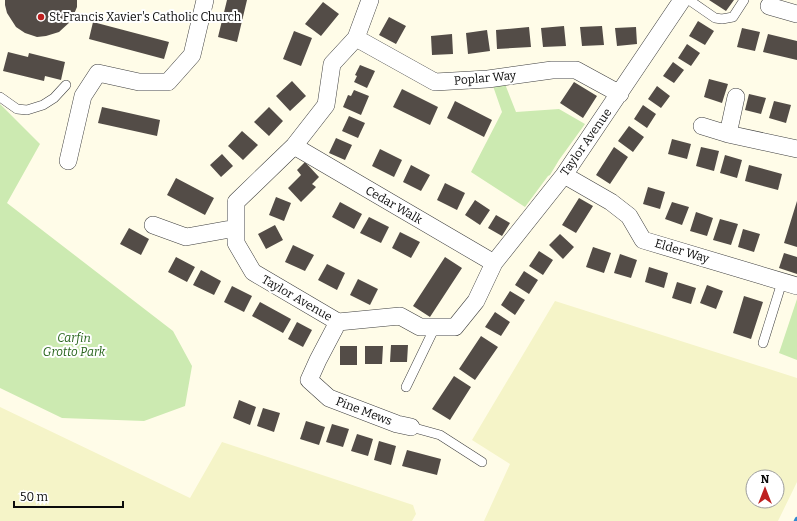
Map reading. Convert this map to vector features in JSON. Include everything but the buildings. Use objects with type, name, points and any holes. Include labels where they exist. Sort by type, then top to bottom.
[{"type":"street","points":[[68,161],[83,96],[98,73],[139,82],[168,82],[192,56],[204,0]]},
{"type":"street","name":"Taylor Avenue","points":[[370,0],[356,38],[332,64],[326,105],[294,146],[236,202],[236,243],[253,272],[338,322],[400,316],[420,328],[456,328],[476,301],[494,263],[564,175],[682,0]]},
{"type":"street","points":[[769,6],[797,14]]},
{"type":"street","name":"Poplar Way","points":[[356,38],[435,82],[488,79],[552,70],[576,70],[620,94]]},
{"type":"street","points":[[728,134],[736,97]]},
{"type":"street","points":[[702,126],[728,134],[797,149]]},
{"type":"street","name":"Cedar Walk","points":[[294,146],[494,263]]},
{"type":"street","name":"Elder Way","points":[[564,175],[611,202],[628,216],[643,240],[790,284]]},
{"type":"street","points":[[153,225],[186,237],[236,228]]},
{"type":"street","name":"Pine Mews","points":[[338,322],[309,380],[329,398],[397,424],[412,427]]},
{"type":"lane","points":[[689,0],[715,18],[722,19],[733,17],[744,0]]},
{"type":"lane","points":[[0,97],[18,109],[27,110],[43,105],[54,98],[66,85]]},
{"type":"lane","points":[[763,343],[790,284]]},
{"type":"lane","points":[[406,387],[435,328]]},
{"type":"lane","name":"Pine Mews","points":[[412,427],[440,435],[482,462]]},
{"type":"green space","points":[[505,84],[516,112],[559,109],[585,124],[550,175],[525,207],[471,172],[502,112],[493,86]]},
{"type":"green space","name":"Carfin Grotto Park","points":[[0,104],[40,144],[7,203],[173,331],[192,366],[185,406],[144,421],[62,418],[0,388]]},
{"type":"green space","points":[[797,299],[797,360],[779,353]]},
{"type":"green space","points":[[555,301],[797,378],[797,482],[785,507],[785,469],[745,469],[745,509],[784,509],[778,521],[484,521],[510,464],[472,440]]},
{"type":"green space","points":[[0,407],[190,498],[222,442],[413,505],[416,514],[412,521],[0,521]]},
{"type":"place","name":"St Francis Xavier's Catholic Church","points":[[41,17]]}]
